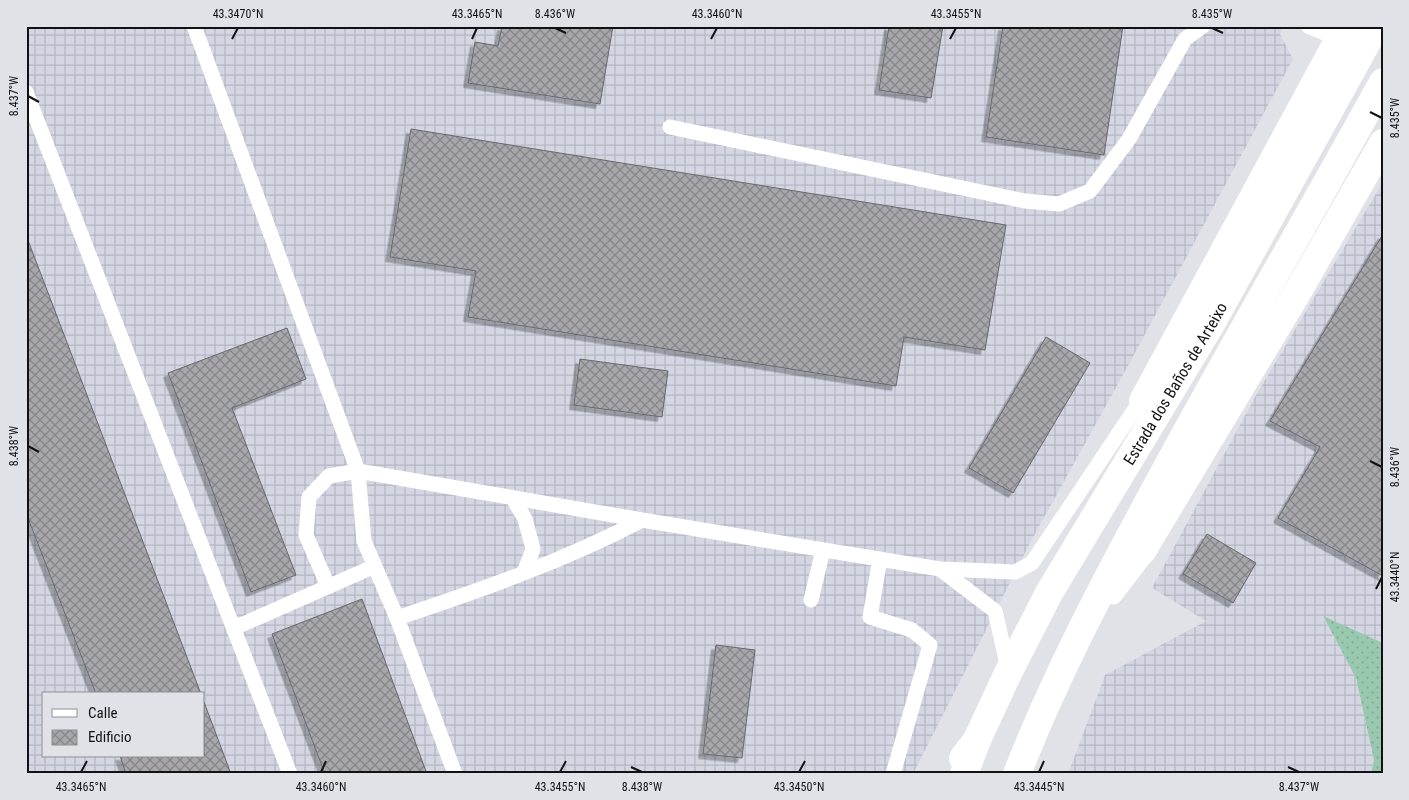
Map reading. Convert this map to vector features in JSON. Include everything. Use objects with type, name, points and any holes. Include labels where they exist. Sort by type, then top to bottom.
[{"type":"main road","name":"Estrada dos Baños de Arteixo","points":[[977,740],[1009,671],[1050,593],[1211,324],[1376,26]]},
{"type":"main road","points":[[1050,593],[1097,490],[1154,380],[1343,33]]},
{"type":"main road","name":"Estrada dos Baños de Arteixo","points":[[1020,766],[1067,659],[1119,556],[1180,442],[1383,82]]},
{"type":"main road","points":[[1020,766],[1114,597],[1383,143]]},
{"type":"main road","points":[[951,774],[977,740]]},
{"type":"main road","points":[[964,774],[977,740]]},
{"type":"lane","points":[[194,26],[358,471],[364,541],[397,618],[455,774]]},
{"type":"lane","points":[[670,127],[1025,201],[1059,204],[1090,191],[1129,139],[1185,39],[1203,26]]},
{"type":"lane","points":[[1308,26],[1343,33]]},
{"type":"lane","points":[[26,92],[290,774]]},
{"type":"lane","points":[[328,586],[306,535],[309,497],[329,476],[358,471],[940,569],[1015,572],[1032,563],[1154,380]]},
{"type":"lane","points":[[512,498],[525,519],[533,549],[524,573]]},
{"type":"lane","points":[[397,618],[524,573],[593,546],[642,520]]},
{"type":"lane","points":[[811,600],[823,550]]},
{"type":"lane","points":[[880,559],[870,617],[912,630],[930,645],[893,774]]},
{"type":"lane","points":[[234,628],[375,566]]},
{"type":"lane","points":[[940,569],[995,611],[1009,671]]},
{"type":"shaded area","points":[[26,26],[1283,26],[1280,34],[1293,59],[1129,364],[1031,541],[913,774],[26,774]]},
{"type":"shaded area","points":[[1383,182],[1383,643],[1323,617],[1356,677],[1374,760],[1371,774],[1068,774],[1105,675],[1206,621],[1152,588],[1256,395]]},
{"type":"green space","points":[[1323,616],[1383,643],[1383,774],[1371,774],[1374,760],[1356,678]]},
{"type":"building","points":[[502,26],[613,26],[600,104],[468,83],[475,42],[498,46]]},
{"type":"building","points":[[889,26],[943,26],[931,98],[879,90]]},
{"type":"building","points":[[1003,26],[1123,26],[1104,155],[986,137]]},
{"type":"building","points":[[411,129],[1006,225],[985,350],[904,337],[896,386],[468,317],[476,271],[390,257]]},
{"type":"building","points":[[1383,234],[1383,576],[1278,518],[1320,447],[1270,421]]},
{"type":"building","points":[[26,235],[200,692],[95,692],[26,513]]},
{"type":"building","points":[[287,328],[306,379],[232,408],[296,575],[251,592],[168,373]]},
{"type":"building","points":[[1046,337],[1090,363],[1013,493],[969,468]]},
{"type":"building","points":[[580,359],[668,371],[662,417],[574,405]]},
{"type":"building","points":[[1207,534],[1256,563],[1233,603],[1183,574]]},
{"type":"building","points":[[362,599],[427,774],[325,774],[272,634]]},
{"type":"building","points":[[716,645],[755,650],[742,758],[703,754]]},
{"type":"building","points":[[205,705],[231,774],[126,774],[121,758],[205,758]]}]
